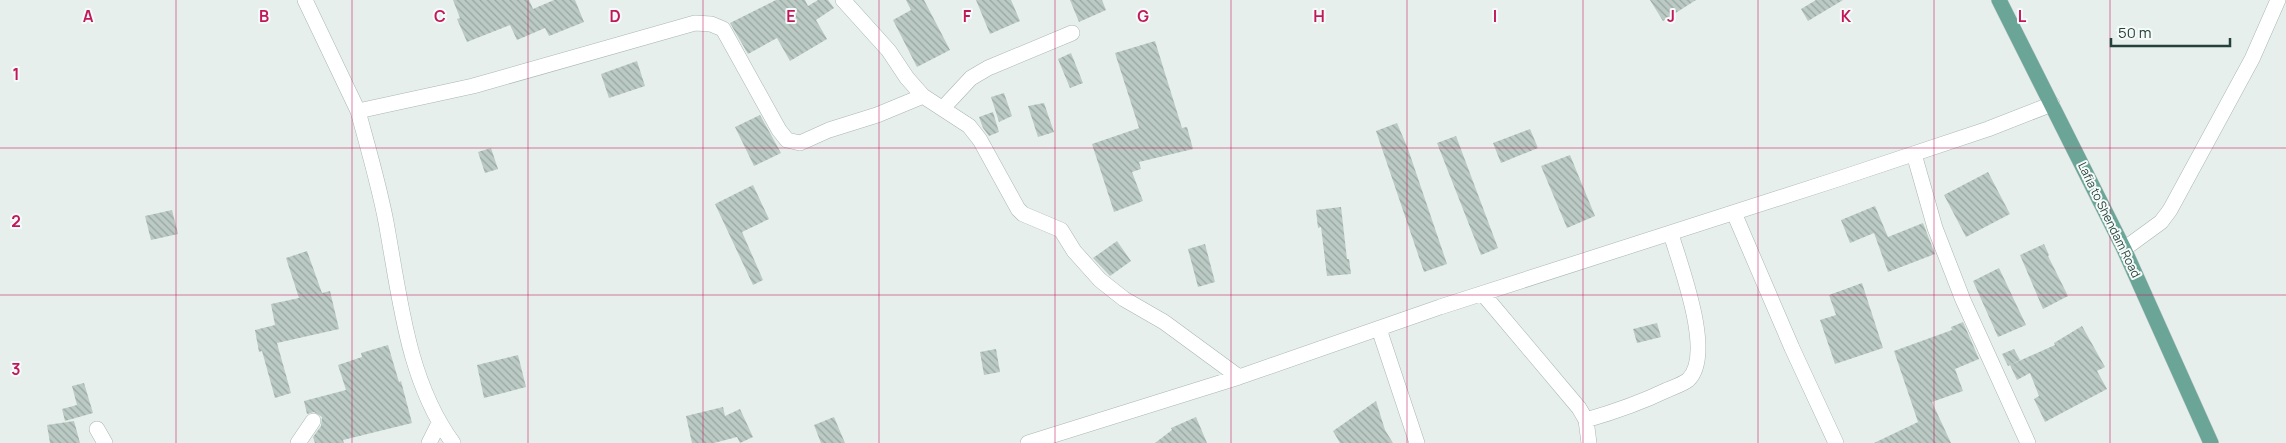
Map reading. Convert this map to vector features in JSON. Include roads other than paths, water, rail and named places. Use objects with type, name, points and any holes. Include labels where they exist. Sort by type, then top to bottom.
[{"type":"main road","name":"Lafia to Shendam Road","points":[[1999,0],[2124,250],[2211,443]]},
{"type":"street","points":[[305,0],[358,111],[380,193],[397,288],[413,354],[422,383],[439,423],[453,443]]},
{"type":"street","points":[[844,0],[889,51],[923,96],[969,126],[980,140],[1018,209],[1023,214],[1061,230],[1074,251],[1100,280],[1124,299],[1164,322],[1238,377]]},
{"type":"street","points":[[2124,250],[2161,222],[2170,210],[2252,59],[2278,0]]},
{"type":"street","points":[[358,111],[473,86],[695,24],[711,24],[723,29],[779,130],[792,143],[804,142],[829,130],[877,115],[923,96]]},
{"type":"street","points":[[943,108],[957,91],[976,75],[1072,33]]},
{"type":"street","points":[[1030,443],[1238,377],[1483,294],[1914,154],[1988,129],[2052,104]]},
{"type":"street","points":[[1914,154],[1936,228],[1964,300],[2028,443]]},
{"type":"street","points":[[1734,213],[1792,348],[1836,443]]},
{"type":"street","points":[[1586,420],[1631,407],[1688,380],[1696,369],[1699,351],[1694,315],[1671,234]]},
{"type":"street","points":[[1483,294],[1573,401],[1586,420],[1589,443]]},
{"type":"street","points":[[1378,329],[1417,443]]},
{"type":"street","points":[[298,443],[312,421]]},
{"type":"street","points":[[430,443],[439,423]]},
{"type":"street","points":[[98,429],[105,443]]}]
